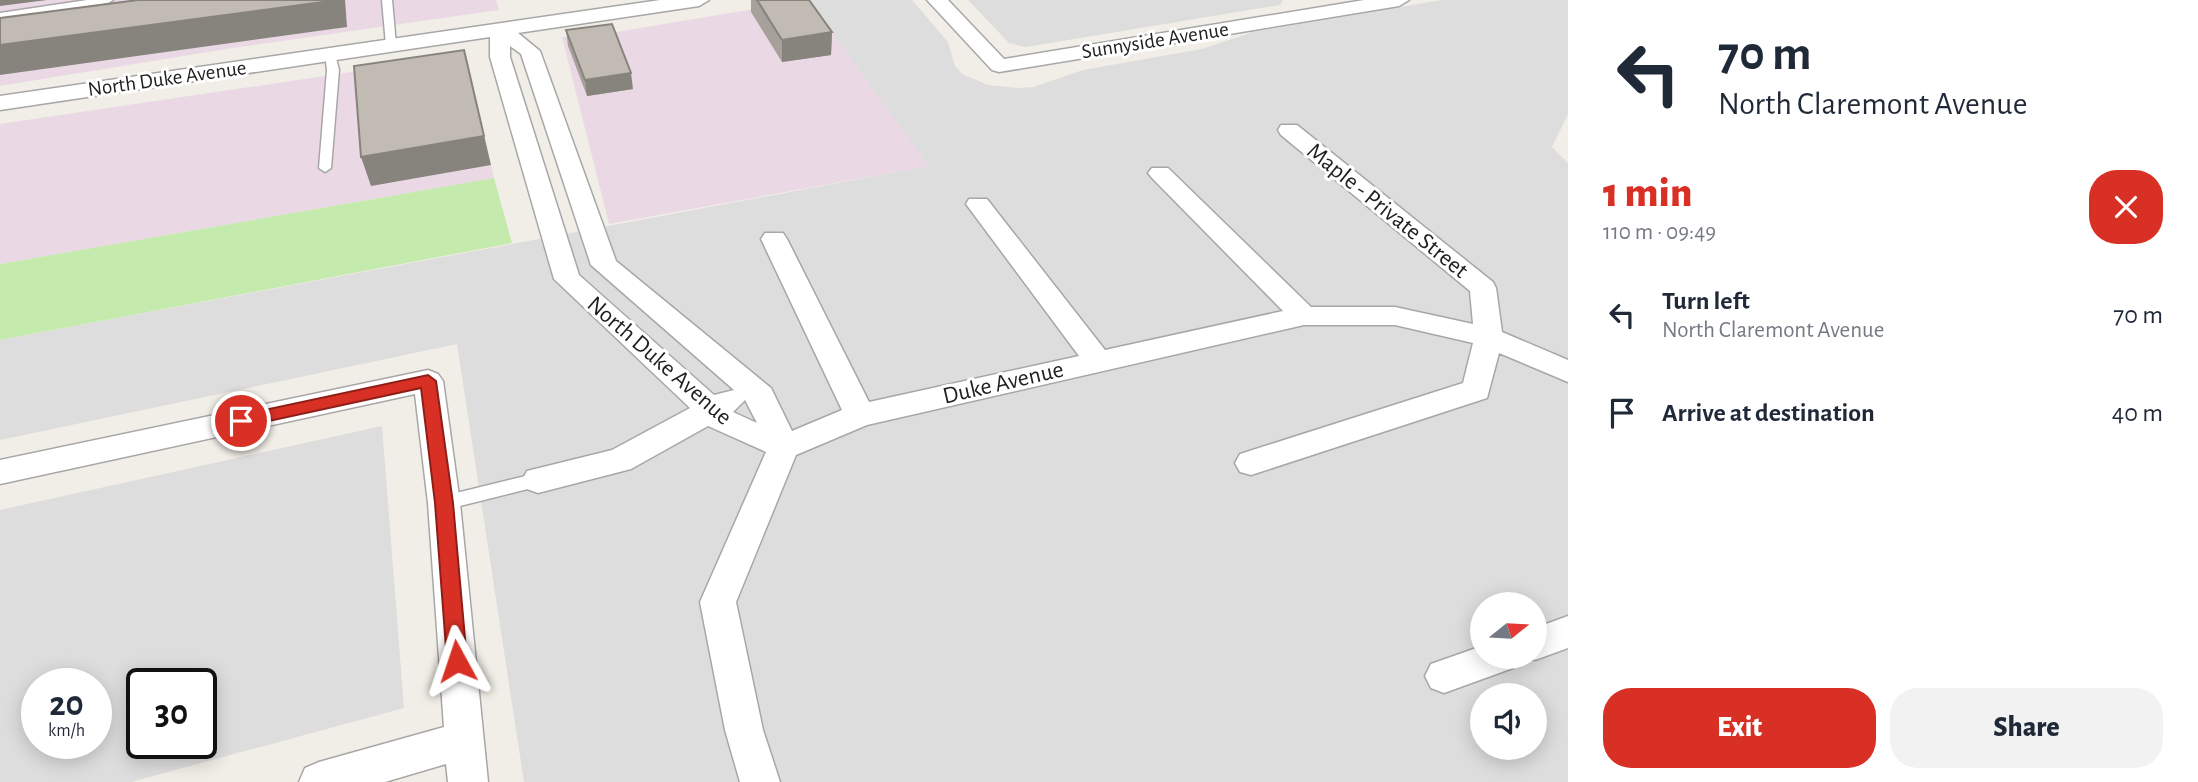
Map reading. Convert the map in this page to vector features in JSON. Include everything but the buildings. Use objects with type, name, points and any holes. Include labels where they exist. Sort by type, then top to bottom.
[{"type":"street","points":[[527,0],[535,24],[699,0]]},
{"type":"street","name":"Sunnyside Avenue","points":[[937,0],[999,66],[1399,0]]},
{"type":"street","points":[[1309,0],[1326,12]]},
{"type":"street","name":"North Duke Avenue","points":[[0,103],[535,24]]},
{"type":"street","name":"North Duke Avenue","points":[[500,29],[530,51],[604,265],[760,396],[784,447]]},
{"type":"street","name":"North Duke Avenue","points":[[500,29],[500,57],[567,279],[723,421],[784,447]]},
{"type":"street","name":"Maple - Private Street","points":[[1251,463],[1476,390],[1489,337],[1483,288],[1289,130]]},
{"type":"street","points":[[1160,173],[1304,316]]},
{"type":"street","points":[[978,204],[1097,360]]},
{"type":"street","points":[[774,239],[860,415]]},
{"type":"street","name":"Duke Avenue","points":[[784,447],[860,415],[1097,360],[1304,316],[1395,316],[1489,337],[1568,372]]},
{"type":"street","points":[[0,472],[428,381],[444,503],[468,782]]},
{"type":"street","points":[[538,480],[620,460],[715,411],[748,388]]},
{"type":"street","points":[[760,782],[744,730],[718,602],[784,447]]},
{"type":"street","points":[[1547,640],[1568,632]]},
{"type":"street","points":[[1444,676],[1470,667]]},
{"type":"street","points":[[319,782],[463,740]]},
{"type":"lane","points":[[0,16],[108,0]]},
{"type":"lane","points":[[387,0],[391,45]]},
{"type":"lane","points":[[325,168],[333,70],[330,54]]},
{"type":"lane","points":[[444,503],[538,480]]},
{"type":"shaded area","points":[[0,0],[496,0],[499,10],[226,49],[0,86]]},
{"type":"shaded area","points":[[808,0],[912,0],[948,42],[955,66],[962,74],[988,85],[1018,88],[1033,87],[1083,70],[1202,49],[1253,32],[1442,0],[1568,0],[1568,114],[1552,147],[1568,163],[1568,782],[524,782],[457,344],[0,440],[0,340],[928,166]]},
{"type":"shaded area","points":[[808,0],[929,166],[609,224],[562,37],[605,34]]},
{"type":"shaded area","points":[[968,0],[1283,0],[1280,5],[1026,47],[1009,43]]},
{"type":"shaded area","points":[[466,55],[494,178],[0,264],[0,124]]},
{"type":"shaded area","points":[[382,426],[404,708],[217,759],[217,668],[126,668],[126,759],[216,759],[131,782],[0,782],[0,510]]},
{"type":"green space","points":[[494,178],[512,243],[0,340],[0,264]]},
{"type":"route","points":[[241,421],[428,381],[444,503],[457,661]]}]
